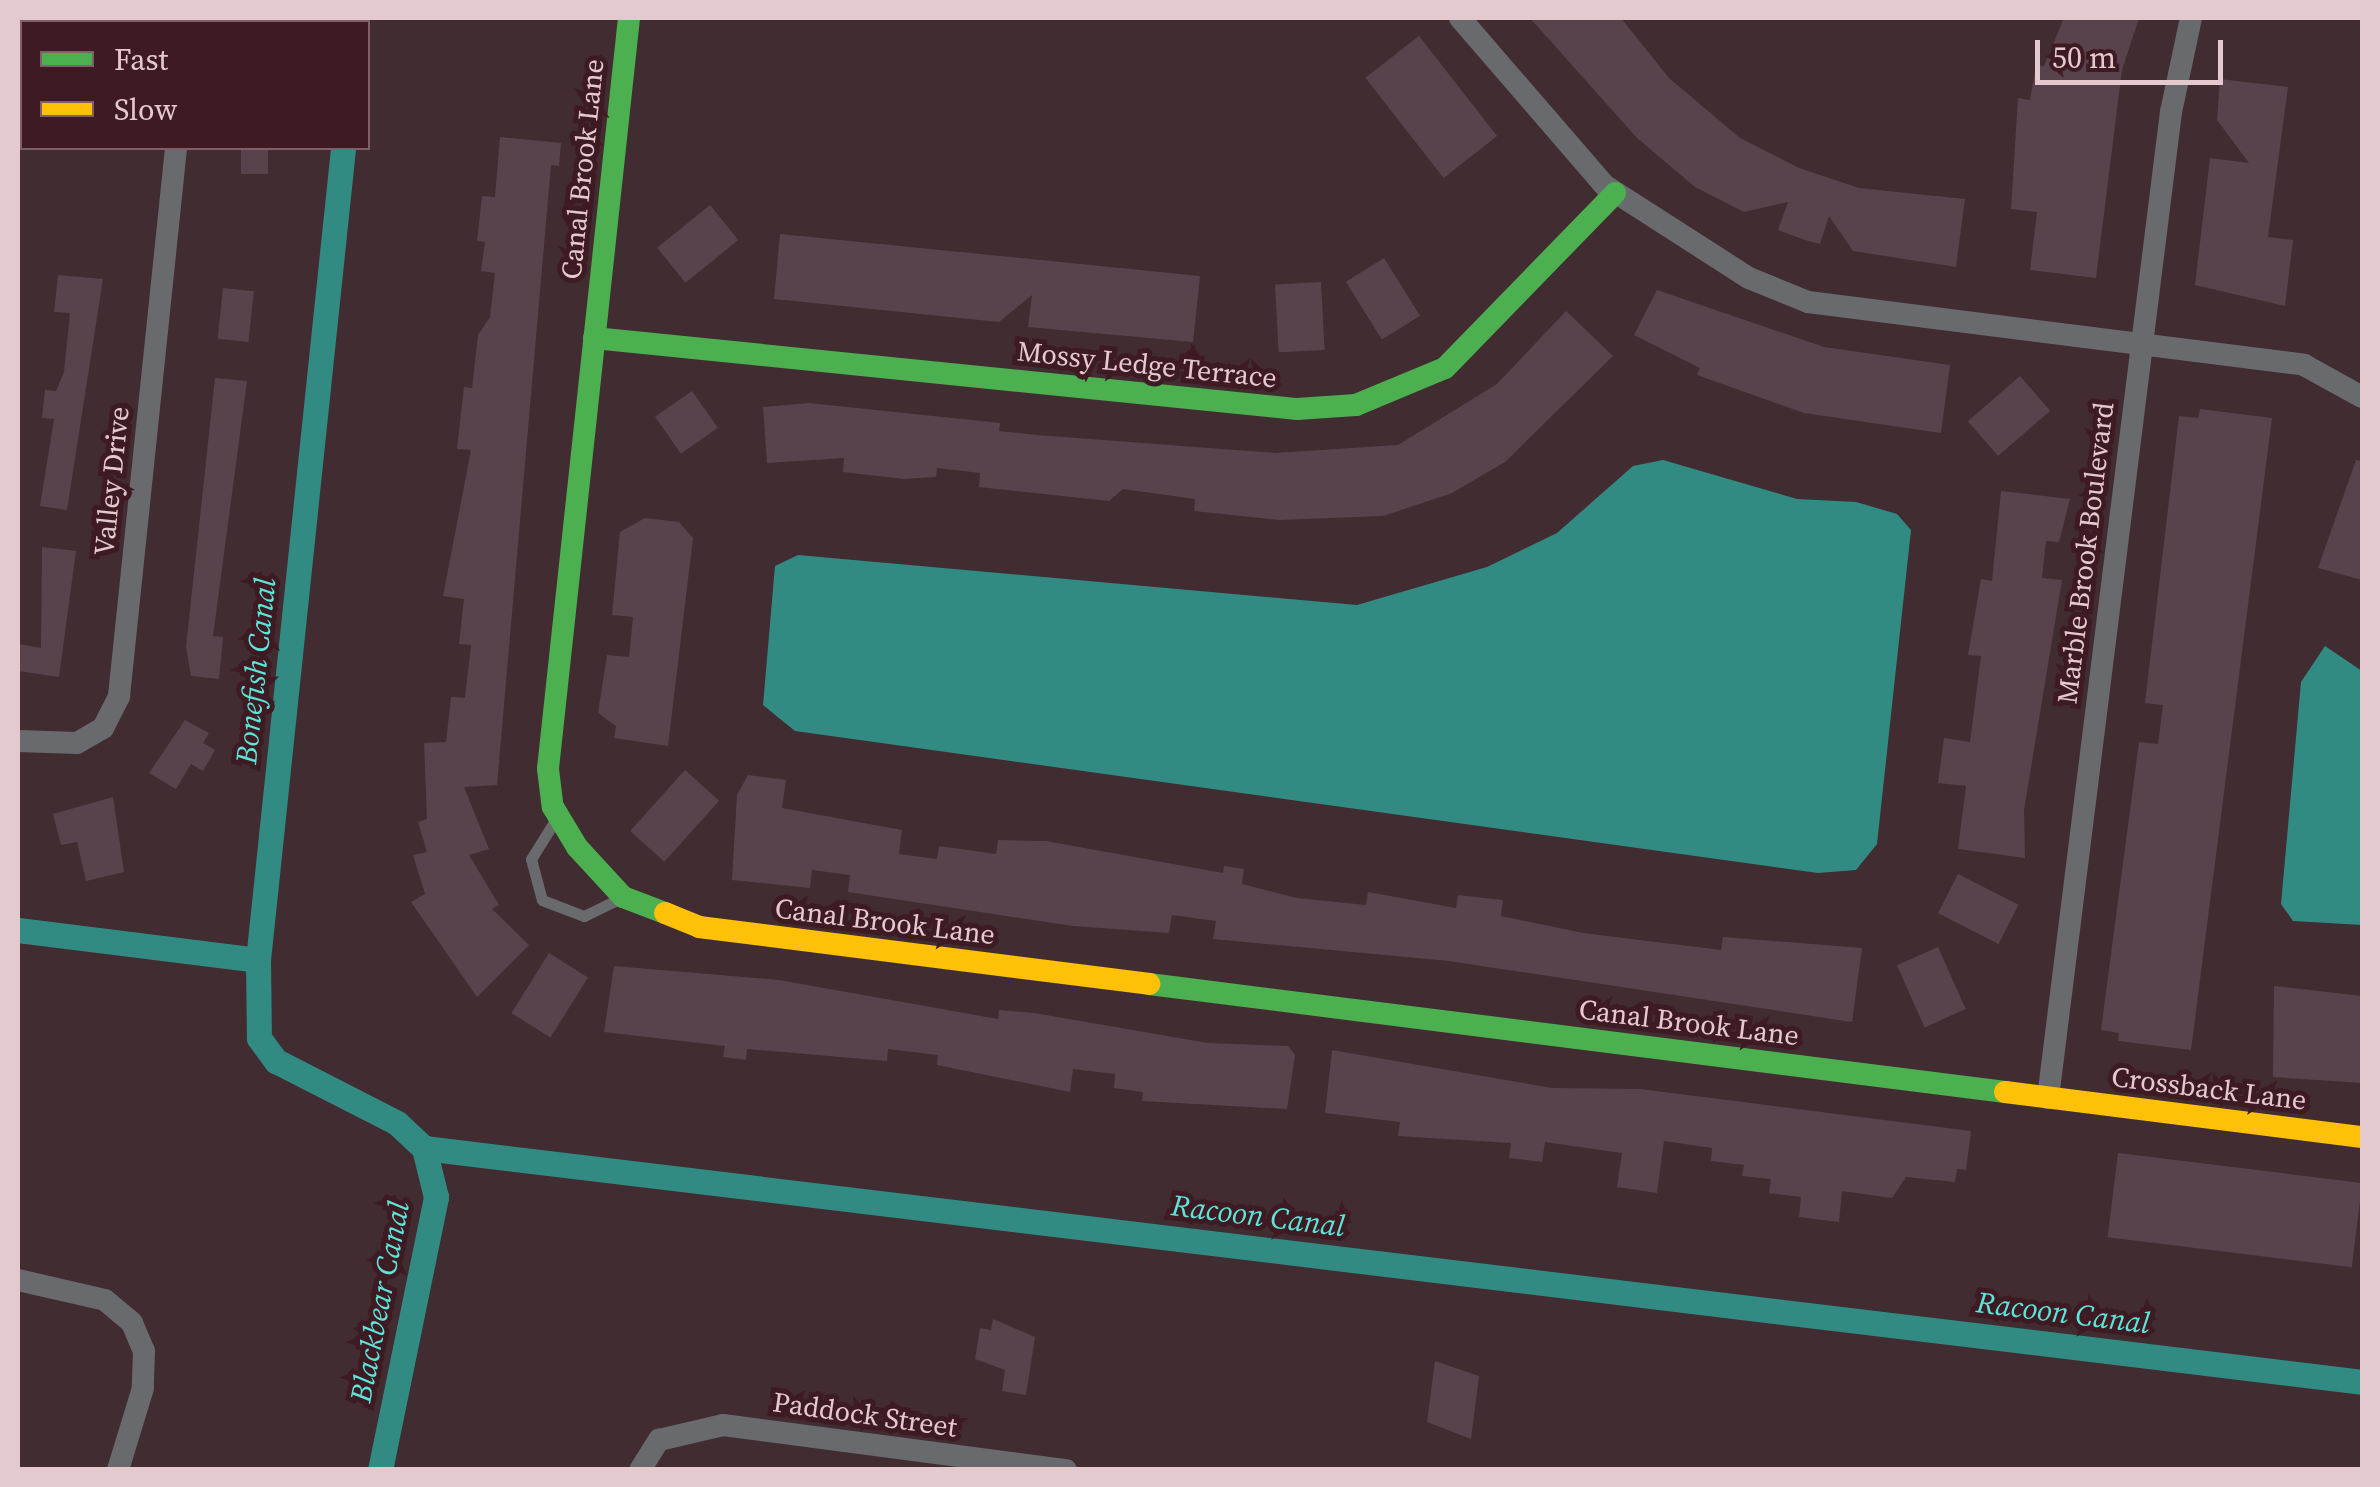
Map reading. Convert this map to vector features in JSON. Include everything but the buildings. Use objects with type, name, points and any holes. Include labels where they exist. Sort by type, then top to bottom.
[{"type":"street","name":"Canal Brook Lane","points":[[629,18],[548,769],[558,816],[623,897],[699,927],[2048,1098]]},
{"type":"street","points":[[1460,18],[1614,193],[1704,254],[1808,302],[2304,365],[2362,397]]},
{"type":"street","name":"Marble Brook Boulevard","points":[[2048,1098],[2142,346],[2191,18]]},
{"type":"street","name":"Valley Drive","points":[[18,741],[77,743],[103,728],[119,696],[176,150]]},
{"type":"street","name":"Mossy Ledge Terrace","points":[[594,338],[1296,409],[1356,405],[1445,368],[1614,193]]},
{"type":"street","name":"Crossback Lane","points":[[2048,1098],[2362,1138]]},
{"type":"street","points":[[18,1280],[105,1300],[132,1323],[144,1350],[143,1388],[118,1470]]},
{"type":"street","name":"Paddock Street","points":[[640,1470],[659,1440],[723,1425],[1003,1466],[1066,1470]]},
{"type":"lane","points":[[558,816],[531,859],[534,890],[556,910],[584,916],[623,897]]},
{"type":"water","points":[[1663,460],[1797,499],[1856,502],[1897,514],[1911,530],[1877,844],[1856,870],[1818,873],[795,731],[763,705],[775,566],[798,555],[1357,605],[1487,567],[1557,533],[1633,466]]},
{"type":"water","points":[[2325,646],[2362,671],[2362,925],[2293,921],[2281,904],[2301,682]]},
{"type":"waterway","name":"Bonefish Canal","points":[[18,930],[258,960],[343,150]]},
{"type":"waterway","name":"Racoon Canal","points":[[258,960],[259,1038],[276,1061],[397,1123],[424,1148],[2362,1382]]},
{"type":"waterway","name":"Blackbear Canal","points":[[380,1470],[436,1197],[424,1148]]},
{"type":"traffic: fast","points":[[629,18],[548,769],[553,807],[577,847],[623,897],[665,913]]},
{"type":"traffic: fast","points":[[594,338],[1297,409],[1356,405],[1445,368],[1615,193]]},
{"type":"traffic: fast","points":[[1149,984],[2005,1092]]},
{"type":"traffic: slow","points":[[665,913],[699,927],[1149,984]]},
{"type":"traffic: slow","points":[[2005,1092],[2362,1137]]}]
